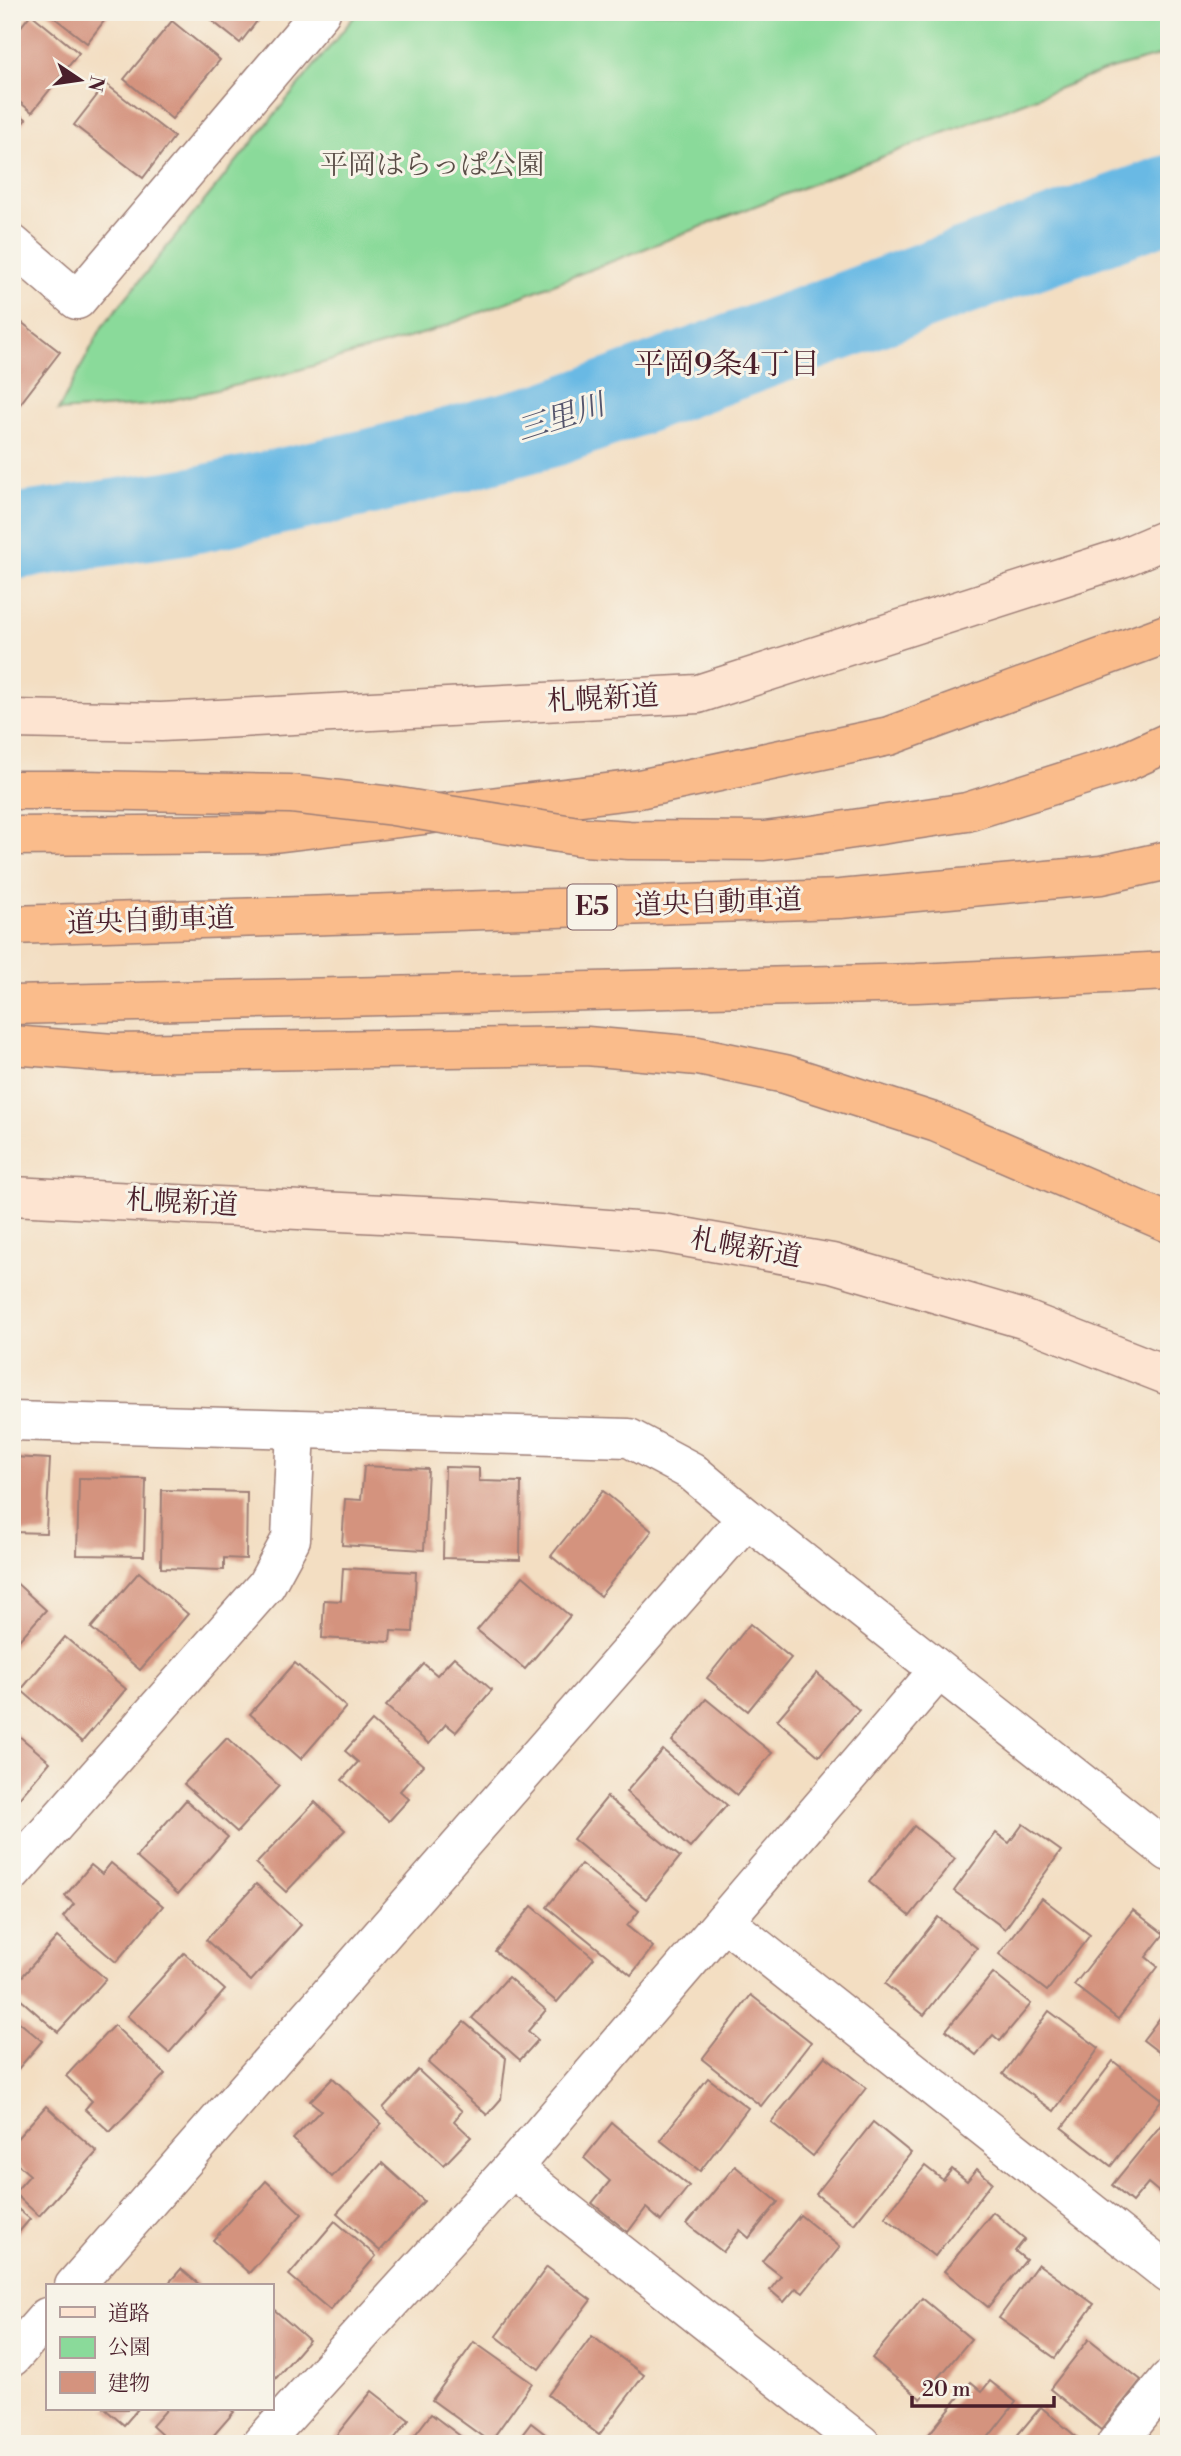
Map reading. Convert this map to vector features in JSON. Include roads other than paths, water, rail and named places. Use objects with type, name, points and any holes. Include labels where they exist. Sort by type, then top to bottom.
[{"type":"highway","points":[[12,836],[266,834],[639,789],[890,736],[1169,634]]},
{"type":"highway","points":[[12,790],[290,794],[393,806],[584,837],[764,841],[967,812],[1123,763],[1169,742]]},
{"type":"highway","name":"道央自動車道","points":[[12,925],[840,899],[1101,876],[1169,860]]},
{"type":"highway","points":[[12,1005],[917,983],[1169,971]]},
{"type":"highway","points":[[12,1045],[113,1053],[587,1046],[698,1056],[785,1074],[937,1123],[1169,1223]]},
{"type":"street","points":[[12,244],[77,300],[321,12]]},
{"type":"street","name":"札幌新道","points":[[12,719],[161,722],[698,694],[1122,558],[1169,538]]},
{"type":"street","name":"札幌新道","points":[[12,1196],[464,1217],[661,1233],[832,1263],[1023,1319],[1169,1376]]},
{"type":"street","points":[[12,1421],[629,1438],[691,1471],[938,1671],[1169,1852]]},
{"type":"street","points":[[12,1872],[266,1585],[291,1539],[296,1429]]},
{"type":"street","points":[[76,2284],[747,1518]]},
{"type":"street","points":[[280,2437],[938,1671]]},
{"type":"street","points":[[724,1922],[1169,2274]]},
{"type":"street","points":[[512,2168],[861,2444]]},
{"type":"street","points":[[12,2357],[46,2318]]},
{"type":"street","points":[[1116,2444],[1169,2379]]},
{"type":"waterway","name":"三里川","points":[[12,537],[195,510],[374,471],[551,424],[1169,198]]},
{"type":"district","name":"平岡9条4丁目","points":[[727,365]]},
{"type":"park label","name":"平岡はらっぱ公園","points":[[432,165]]}]
